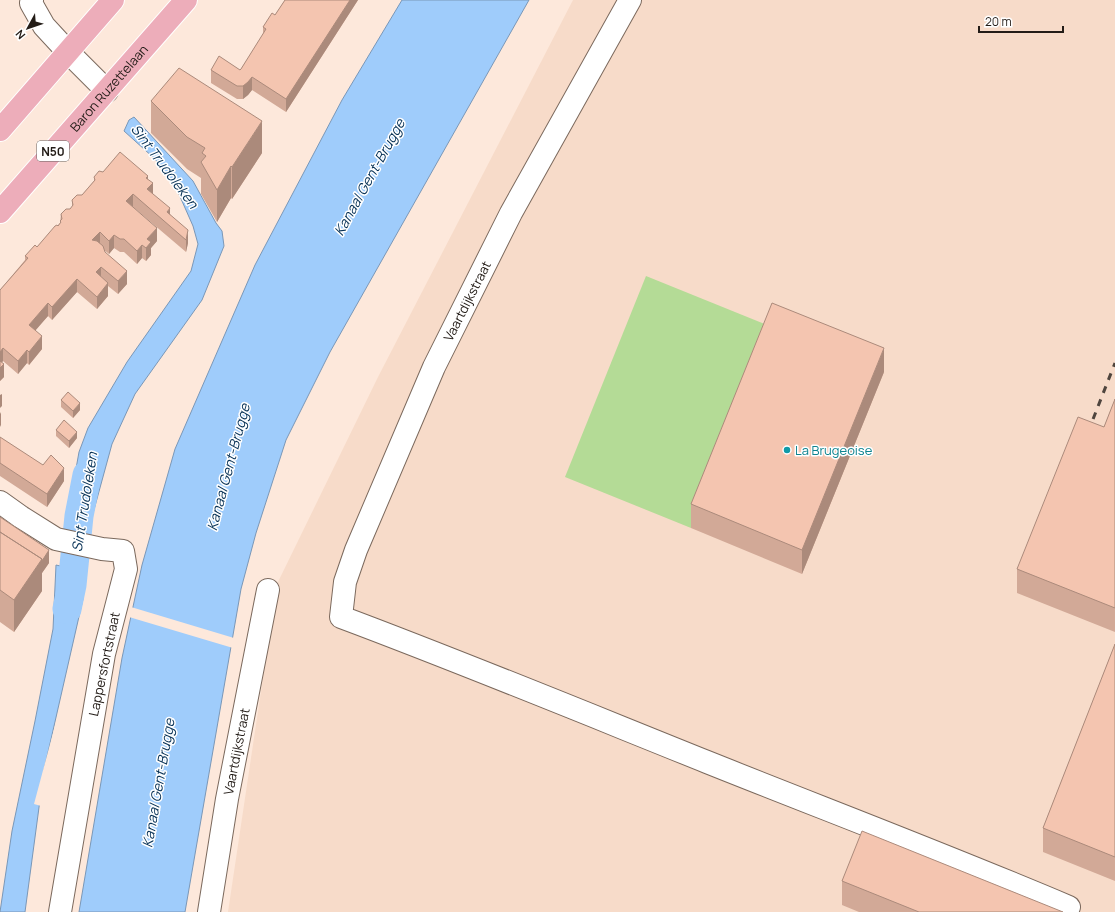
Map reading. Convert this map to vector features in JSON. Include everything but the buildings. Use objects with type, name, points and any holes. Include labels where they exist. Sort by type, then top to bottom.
[{"type":"main road","points":[[0,130],[113,0]]},
{"type":"main road","name":"Baron Ruzettelaan","points":[[0,212],[186,0]]},
{"type":"street","points":[[32,0],[31,4],[44,26],[107,91]]},
{"type":"street","name":"Vaartdijkstraat","points":[[630,0],[511,213],[434,367],[356,550],[345,582],[341,617],[426,649],[708,763],[1014,884],[1068,907]]},
{"type":"street","name":"Lappersfortstraat","points":[[0,502],[56,539],[102,549],[123,551],[126,569],[104,654],[60,912]]},
{"type":"street","name":"Vaartdijkstraat","points":[[208,912],[227,799],[268,590]]},
{"type":"shaded area","points":[[573,0],[1115,0],[1115,912],[228,912],[277,584],[378,377]]},
{"type":"green space","points":[[646,276],[772,327],[691,528],[565,477]]},
{"type":"water","name":"Kanaal Gent-Brugge","points":[[402,0],[529,0],[330,352],[286,440],[256,533],[241,589],[185,912],[79,912],[122,658],[142,565],[175,449],[255,265],[342,100]]},
{"type":"water","points":[[134,117],[193,181],[222,231],[224,246],[202,300],[135,394],[112,444],[92,517],[68,513],[79,452],[88,428],[127,362],[191,271],[198,244],[193,226],[178,192],[155,159],[124,131],[129,120]]},
{"type":"water","points":[[56,565],[86,572],[83,599],[44,770],[25,912],[0,912],[12,831],[53,629]]},
{"type":"pier","points":[[131,607],[234,638],[233,648],[129,617]]},
{"type":"pier","points":[[60,707],[46,771],[41,806],[34,804]]},
{"type":"waterway","name":"Sint Trudoleken","points":[[67,609],[72,585],[79,516],[87,475]]},
{"type":"railway","points":[[1088,432],[1115,363]]},
{"type":"place","name":"La Brugeoise","points":[[787,450]]}]
